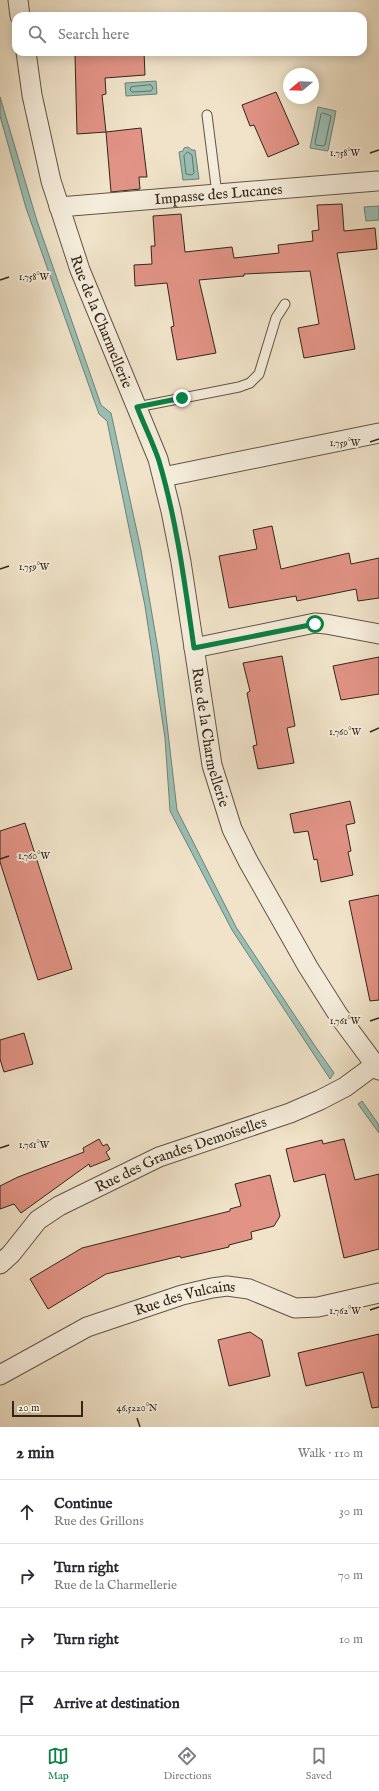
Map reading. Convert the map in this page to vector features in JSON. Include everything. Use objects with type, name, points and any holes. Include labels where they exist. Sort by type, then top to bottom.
[{"type":"street","points":[[18,0],[20,12]]},
{"type":"street","name":"Rue de la Charmellerie","points":[[27,56],[32,94],[49,173],[59,207],[80,270],[158,459],[163,477],[181,562],[212,765],[232,829],[248,861],[308,967],[339,1016],[377,1067]]},
{"type":"street","name":"Impasse des Lucanes","points":[[59,207],[377,180]]},
{"type":"street","points":[[163,477],[379,433]]},
{"type":"street","points":[[194,648],[315,624],[326,624],[379,634]]},
{"type":"street","name":"Rue des Grandes Demoiselles","points":[[0,1264],[11,1254],[38,1220],[59,1206],[159,1157],[290,1113],[320,1100],[345,1087],[377,1067]]},
{"type":"street","name":"Rue des Vulcains","points":[[0,1375],[87,1327],[182,1295],[212,1288],[227,1286],[249,1289],[294,1308],[318,1307],[379,1293]]},
{"type":"lane","points":[[207,115],[217,194]]},
{"type":"lane","points":[[137,407],[239,387],[250,383],[259,374],[276,318],[285,304]]},
{"type":"water","points":[[156,81],[157,94],[126,96],[125,83]]},
{"type":"water","points":[[0,97],[37,221],[101,405],[111,413],[141,550],[159,655],[177,810],[236,927],[334,1073],[330,1079],[232,930],[170,811],[165,738],[145,606],[107,421],[99,414],[26,208],[0,116]]},
{"type":"water","points":[[318,107],[336,111],[328,151],[310,148]]},
{"type":"water","points":[[188,147],[195,150],[199,179],[183,180],[179,152]]},
{"type":"water","points":[[379,206],[379,220],[366,221],[364,207]]},
{"type":"water","points":[[362,1101],[379,1125],[379,1133],[358,1104]]},
{"type":"building","points":[[75,56],[144,56],[145,75],[105,78],[106,94],[102,95],[106,132],[77,134]]},
{"type":"building","points":[[276,92],[299,144],[268,157],[254,125],[250,126],[242,105]]},
{"type":"building","points":[[141,128],[147,177],[139,177],[140,189],[111,192],[106,132]]},
{"type":"building","points":[[342,204],[344,231],[375,228],[377,249],[337,253],[355,349],[304,358],[298,328],[319,324],[310,271],[244,274],[244,276],[199,280],[216,353],[177,360],[171,327],[174,326],[167,283],[135,286],[134,265],[152,264],[151,246],[155,246],[153,216],[181,214],[185,252],[232,247],[234,258],[279,253],[278,245],[313,241],[312,231],[319,230],[317,205]]},
{"type":"building","points":[[272,526],[281,569],[349,553],[351,564],[379,558],[379,598],[358,601],[356,589],[297,601],[296,596],[229,608],[219,556],[257,549],[253,530]]},
{"type":"building","points":[[282,656],[295,726],[287,728],[294,763],[258,769],[253,746],[257,745],[247,693],[250,691],[243,663]]},
{"type":"building","points":[[379,657],[379,694],[341,700],[333,666]]},
{"type":"building","points":[[350,801],[355,823],[346,825],[351,851],[348,852],[353,875],[321,882],[317,859],[314,860],[308,831],[294,833],[290,814]]},
{"type":"building","points":[[25,823],[72,969],[38,980],[0,862],[0,831]]},
{"type":"building","points":[[379,895],[379,1000],[370,1001],[349,901]]},
{"type":"building","points":[[24,1033],[33,1064],[4,1072],[0,1059],[0,1040]]},
{"type":"building","points":[[99,1139],[103,1146],[107,1144],[110,1149],[106,1152],[110,1159],[90,1167],[89,1164],[21,1213],[14,1204],[0,1209],[0,1186],[18,1177],[84,1152],[83,1148]]},
{"type":"building","points":[[344,1139],[355,1180],[379,1174],[379,1249],[344,1258],[325,1174],[294,1182],[286,1149],[322,1140],[323,1144]]},
{"type":"building","points":[[270,1175],[280,1216],[274,1226],[251,1232],[252,1239],[229,1245],[229,1247],[181,1258],[180,1256],[106,1274],[48,1309],[30,1279],[82,1248],[230,1211],[230,1209],[241,1206],[235,1184]]},
{"type":"building","points":[[250,1332],[262,1340],[270,1376],[229,1386],[218,1340]]},
{"type":"building","points":[[379,1334],[379,1407],[372,1408],[363,1372],[306,1386],[298,1353]]},
{"type":"route","points":[[182,398],[137,407],[158,459],[163,477],[181,562],[194,648],[315,624]]}]
